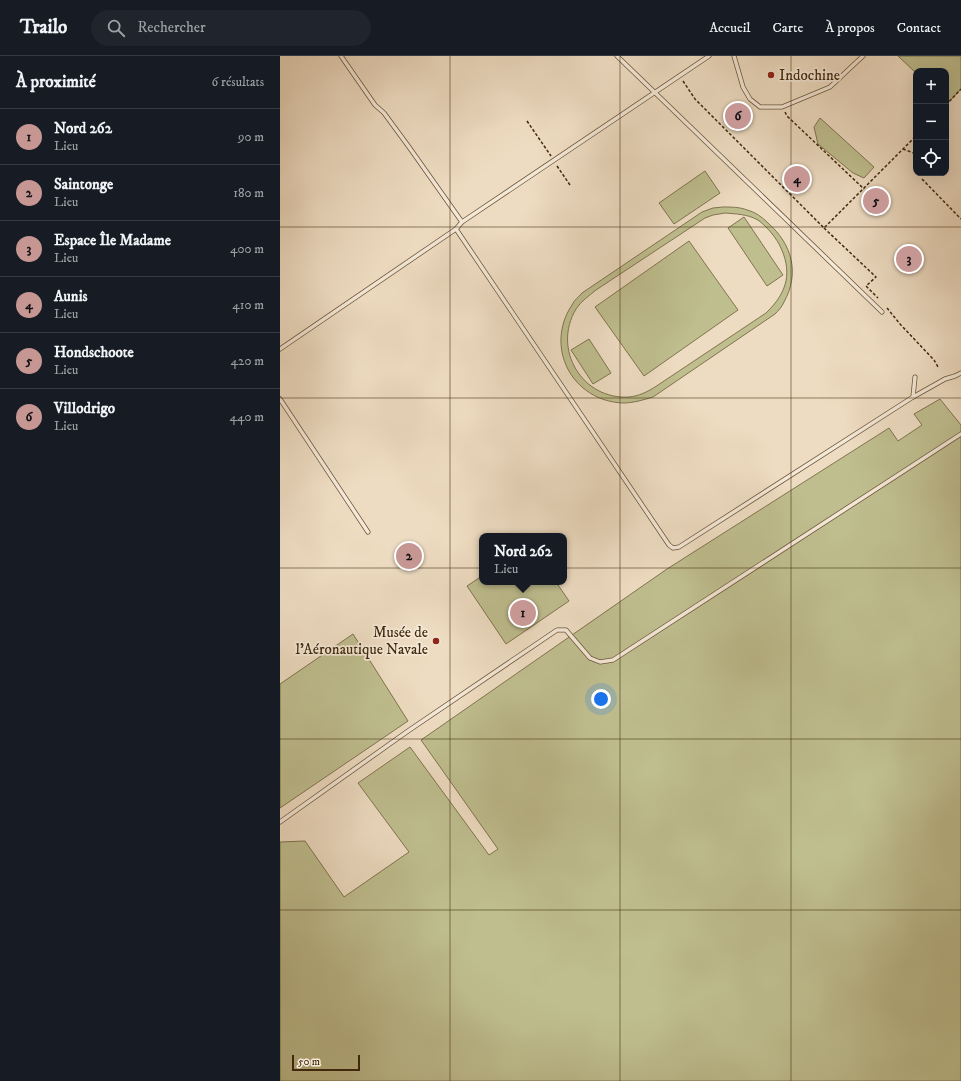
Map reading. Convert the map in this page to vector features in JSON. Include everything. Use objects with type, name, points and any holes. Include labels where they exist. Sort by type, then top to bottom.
[{"type":"lane","points":[[341,56],[375,105],[384,113],[412,150],[462,222]]},
{"type":"lane","points":[[617,56],[882,312]]},
{"type":"lane","points":[[280,349],[456,229],[462,222],[709,56]]},
{"type":"lane","points":[[734,56],[743,87],[750,99],[760,107],[782,107],[830,87],[862,56]]},
{"type":"lane","points":[[456,229],[630,487],[673,548],[680,547],[913,397],[945,379],[961,373]]},
{"type":"lane","points":[[913,397],[915,377]]},
{"type":"lane","points":[[280,399],[368,532]]},
{"type":"lane","points":[[280,822],[557,630],[566,630],[590,658],[600,662],[613,660],[961,434]]},
{"type":"path","points":[[680,76],[695,99],[824,228],[876,277],[866,286],[881,302]]},
{"type":"path","points":[[947,104],[961,89]]},
{"type":"path","points":[[782,107],[787,116],[864,189]]},
{"type":"path","points":[[527,121],[570,185]]},
{"type":"path","points":[[824,228],[913,139]]},
{"type":"path","points":[[903,149],[913,153]]},
{"type":"path","points":[[922,179],[961,219]]},
{"type":"path","points":[[886,307],[938,366]]},
{"type":"shaded area","points":[[898,56],[961,56],[961,89],[949,102],[949,68],[913,68],[913,70]]},
{"type":"shaded area","points":[[820,118],[874,167],[864,178],[853,173],[818,144],[814,127]]},
{"type":"shaded area","points":[[705,171],[720,193],[674,224],[659,203]]},
{"type":"shaded area","points":[[735,207],[753,212],[766,221],[783,240],[791,260],[792,280],[782,306],[775,314],[653,397],[623,403],[605,400],[590,393],[577,382],[568,369],[562,354],[561,338],[564,321],[573,303],[582,293],[702,212],[713,208]],"holes":[[[725,213],[746,215],[758,220],[770,231],[779,244],[786,263],[787,272],[783,289],[773,305],[766,313],[643,394],[629,397],[612,396],[598,390],[585,381],[576,369],[570,355],[568,340],[569,324],[580,304],[596,290],[705,218]]]},
{"type":"shaded area","points":[[744,217],[783,275],[767,286],[728,228]]},
{"type":"shaded area","points":[[689,241],[738,310],[644,376],[595,307]]},
{"type":"shaded area","points":[[589,339],[611,373],[593,384],[571,350]]},
{"type":"shaded area","points":[[940,399],[961,425],[961,1081],[280,1081],[280,842],[305,841],[344,897],[409,852],[358,783],[410,747],[489,855],[498,849],[421,740],[667,569],[889,428],[898,441],[922,425],[914,414]]},
{"type":"shaded area","points":[[479,578],[479,585],[558,585],[569,601],[506,644],[467,586]]},
{"type":"shaded area","points":[[353,634],[408,721],[280,808],[280,684]]},
{"type":"place","name":"Indochine","points":[[771,75]]},
{"type":"place","name":"Villodrigo","points":[[738,116]]},
{"type":"place","name":"Aunis","points":[[797,179]]},
{"type":"place","name":"Hondschoote","points":[[876,201]]},
{"type":"place","name":"Espace Île Madame","points":[[909,259]]},
{"type":"place","name":"Saintonge","points":[[409,556]]},
{"type":"place","name":"Nord 262","points":[[523,613]]},
{"type":"place","name":"Musée de l'Aéronautique Navale","points":[[436,641]]}]
